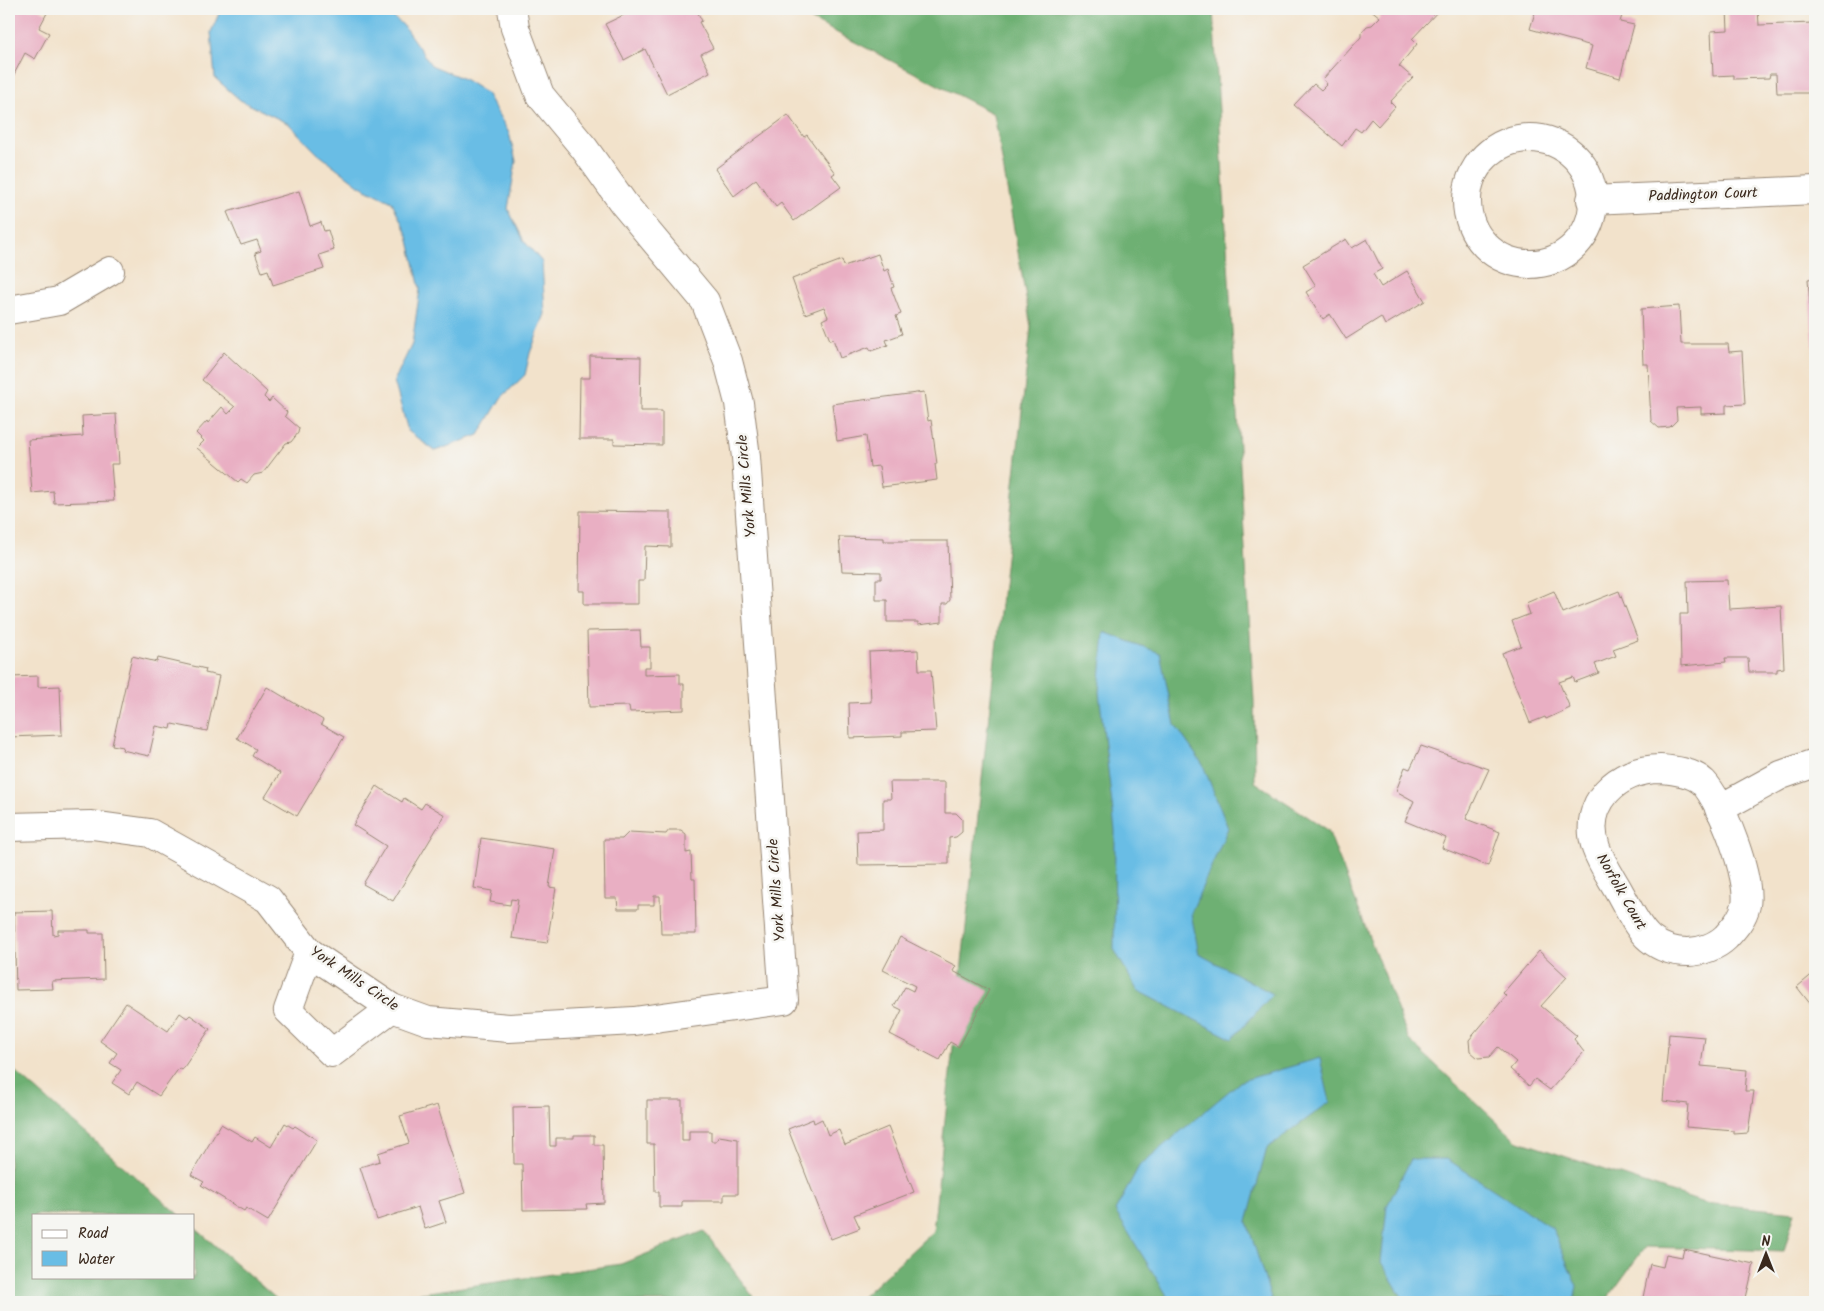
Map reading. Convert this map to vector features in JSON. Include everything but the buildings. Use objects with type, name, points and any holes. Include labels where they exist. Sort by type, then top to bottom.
[{"type":"street","name":"York Mills Circle","points":[[9,827],[92,826],[150,833],[268,899],[309,952],[392,1008],[428,1021],[509,1028],[634,1020],[784,1000],[746,457],[740,403],[728,361],[705,302],[624,204],[584,148],[540,95],[515,28],[512,9]]},
{"type":"street","points":[[1530,138],[1550,141],[1568,150],[1582,163],[1591,180],[1591,200],[1591,222],[1580,241],[1564,256],[1536,264],[1521,264],[1500,257],[1483,243],[1472,225],[1467,203],[1470,181],[1479,164],[1493,150],[1511,141],[1530,138]]},
{"type":"street","name":"Paddington Court","points":[[1591,200],[1815,190]]},
{"type":"street","points":[[9,310],[59,302],[110,271]]},
{"type":"street","points":[[1719,809],[1781,774],[1815,763]]},
{"type":"street","name":"Norfolk Court","points":[[1660,769],[1683,772],[1702,782],[1719,809],[1734,841],[1745,878],[1746,896],[1743,912],[1734,928],[1723,940],[1706,949],[1690,952],[1663,948],[1648,938],[1642,931],[1600,858],[1593,831],[1598,805],[1613,784],[1628,774],[1660,769]]},
{"type":"street","points":[[309,952],[288,1010],[332,1053],[392,1008]]},
{"type":"green space","points":[[791,9],[1213,9],[1254,701],[1255,782],[1328,830],[1409,1040],[1516,1140],[1704,1203],[1795,1212],[1784,1251],[1645,1247],[1605,1302],[857,1302],[933,1231],[1031,327],[994,114]]},
{"type":"green space","points":[[9,1066],[178,1214],[32,1214],[32,1278],[195,1278],[195,1228],[280,1302],[9,1302]]},
{"type":"green space","points":[[704,1231],[757,1302],[360,1302],[621,1264]]},
{"type":"water","points":[[221,9],[383,9],[403,25],[431,65],[464,79],[486,93],[509,133],[516,161],[508,209],[524,241],[542,262],[545,314],[530,353],[525,375],[501,398],[479,435],[435,451],[408,431],[394,381],[412,344],[420,289],[408,236],[392,202],[360,186],[317,153],[289,124],[240,100],[215,78],[211,32]]},
{"type":"water","points":[[1104,632],[1160,653],[1175,725],[1203,765],[1228,828],[1191,913],[1199,954],[1273,994],[1232,1039],[1137,990],[1114,949],[1115,831],[1099,692]]},
{"type":"water","points":[[1320,1058],[1330,1102],[1267,1148],[1247,1222],[1272,1302],[1171,1302],[1115,1211],[1139,1166],[1241,1081]]},
{"type":"water","points":[[1411,1159],[1447,1159],[1552,1228],[1577,1286],[1574,1302],[1405,1302],[1381,1262],[1387,1206]]}]
